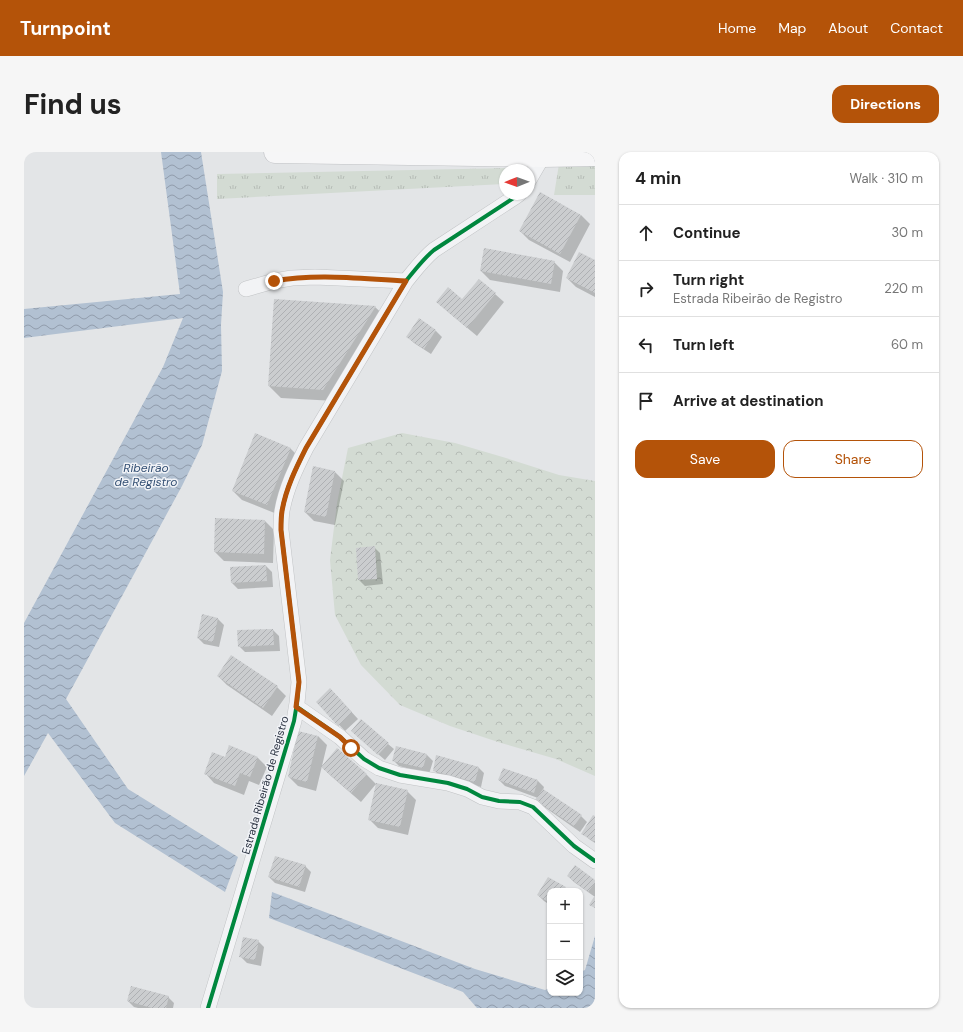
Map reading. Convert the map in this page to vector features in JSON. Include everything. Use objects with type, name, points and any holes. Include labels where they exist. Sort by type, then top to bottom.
[{"type":"main road","points":[[275,152],[543,156],[595,155]]},
{"type":"street","points":[[535,170],[543,156]]},
{"type":"street","name":"Estrada Ribeirão de Registro","points":[[208,1008],[294,722],[299,682],[281,530],[282,510],[295,469],[306,448],[406,281],[419,264],[434,250],[510,200]]},
{"type":"street","points":[[246,289],[274,281],[292,278],[315,277],[406,281]]},
{"type":"street","points":[[296,707],[340,737],[364,759],[379,768],[400,774],[448,783],[499,801],[520,802],[533,807],[574,846],[595,861]]},
{"type":"green space","points":[[559,164],[595,164],[595,195],[554,195]]},
{"type":"green space","points":[[499,168],[499,184],[217,199],[217,174]]},
{"type":"green space","points":[[402,433],[455,443],[559,475],[595,481],[595,776],[556,759],[450,726],[400,705],[361,665],[335,615],[330,560],[337,503],[348,448]]},
{"type":"water","name":"Ribeirão de Registro","points":[[161,152],[201,152],[223,292],[221,325],[222,371],[202,445],[182,486],[66,699],[128,789],[238,857],[225,892],[115,823],[48,733],[24,776],[24,623],[163,367],[183,318],[24,338],[24,309],[180,294]]},
{"type":"water","points":[[272,892],[475,969],[545,990],[547,989],[547,996],[583,996],[583,971],[585,970],[595,936],[595,1008],[477,1008],[463,992],[269,918]]},
{"type":"building","points":[[540,192],[581,215],[560,254],[519,231]]},
{"type":"building","points":[[484,248],[555,261],[551,284],[480,271]]},
{"type":"building","points":[[579,252],[595,260],[595,293],[566,278]]},
{"type":"building","points":[[479,279],[496,293],[467,328],[436,302],[448,287],[462,299]]},
{"type":"building","points":[[274,299],[376,306],[323,390],[268,386]]},
{"type":"building","points":[[419,318],[436,330],[424,349],[406,337]]},
{"type":"building","points":[[255,433],[291,448],[267,505],[232,491]]},
{"type":"building","points":[[313,466],[335,471],[326,517],[304,512]]},
{"type":"building","points":[[215,518],[265,520],[264,554],[214,552]]},
{"type":"building","points":[[375,546],[377,579],[358,580],[356,548]]},
{"type":"building","points":[[266,565],[267,581],[231,583],[230,567]]},
{"type":"building","points":[[202,614],[218,618],[213,642],[197,638]]},
{"type":"building","points":[[273,629],[274,645],[238,647],[237,630]]},
{"type":"building","points":[[231,655],[278,686],[263,708],[217,676]]},
{"type":"building","points":[[330,688],[352,712],[338,726],[316,702]]},
{"type":"building","points":[[361,719],[389,743],[378,755],[351,731]]},
{"type":"building","points":[[298,731],[318,736],[307,782],[288,777]]},
{"type":"building","points":[[229,745],[258,757],[250,777],[240,773],[235,786],[204,774],[212,752],[225,757]]},
{"type":"building","points":[[396,746],[427,754],[423,768],[392,761]]},
{"type":"building","points":[[337,748],[367,774],[351,793],[321,767]]},
{"type":"building","points":[[436,755],[479,767],[475,782],[433,771]]},
{"type":"building","points":[[503,768],[538,780],[534,793],[498,780]]},
{"type":"building","points":[[376,783],[408,790],[400,827],[368,820]]},
{"type":"building","points":[[543,789],[582,815],[574,826],[535,800]]},
{"type":"building","points":[[593,815],[595,816],[595,842],[581,834]]},
{"type":"building","points":[[275,856],[306,865],[299,887],[268,877]]},
{"type":"building","points":[[575,865],[595,880],[595,883],[588,892],[567,876]]},
{"type":"building","points":[[548,877],[566,887],[547,888],[547,901],[537,895]]},
{"type":"building","points":[[595,895],[595,908],[589,905]]},
{"type":"building","points":[[243,937],[259,940],[255,960],[239,957]]},
{"type":"building","points":[[131,986],[169,996],[166,1008],[152,1008],[127,1001]]},
{"type":"cycle path","points":[[208,1008],[294,721],[297,703],[299,682],[281,530],[282,511],[289,486],[306,448],[406,281],[434,250],[510,200]]},
{"type":"cycle path","points":[[297,707],[340,737],[364,759],[379,768],[400,775],[448,783],[467,789],[482,797],[499,801],[520,802],[533,807],[574,846],[595,861]]},
{"type":"route","points":[[274,281],[292,278],[315,277],[406,281],[306,448],[295,469],[282,510],[281,530],[299,682],[296,707],[330,729],[351,748]]}]
